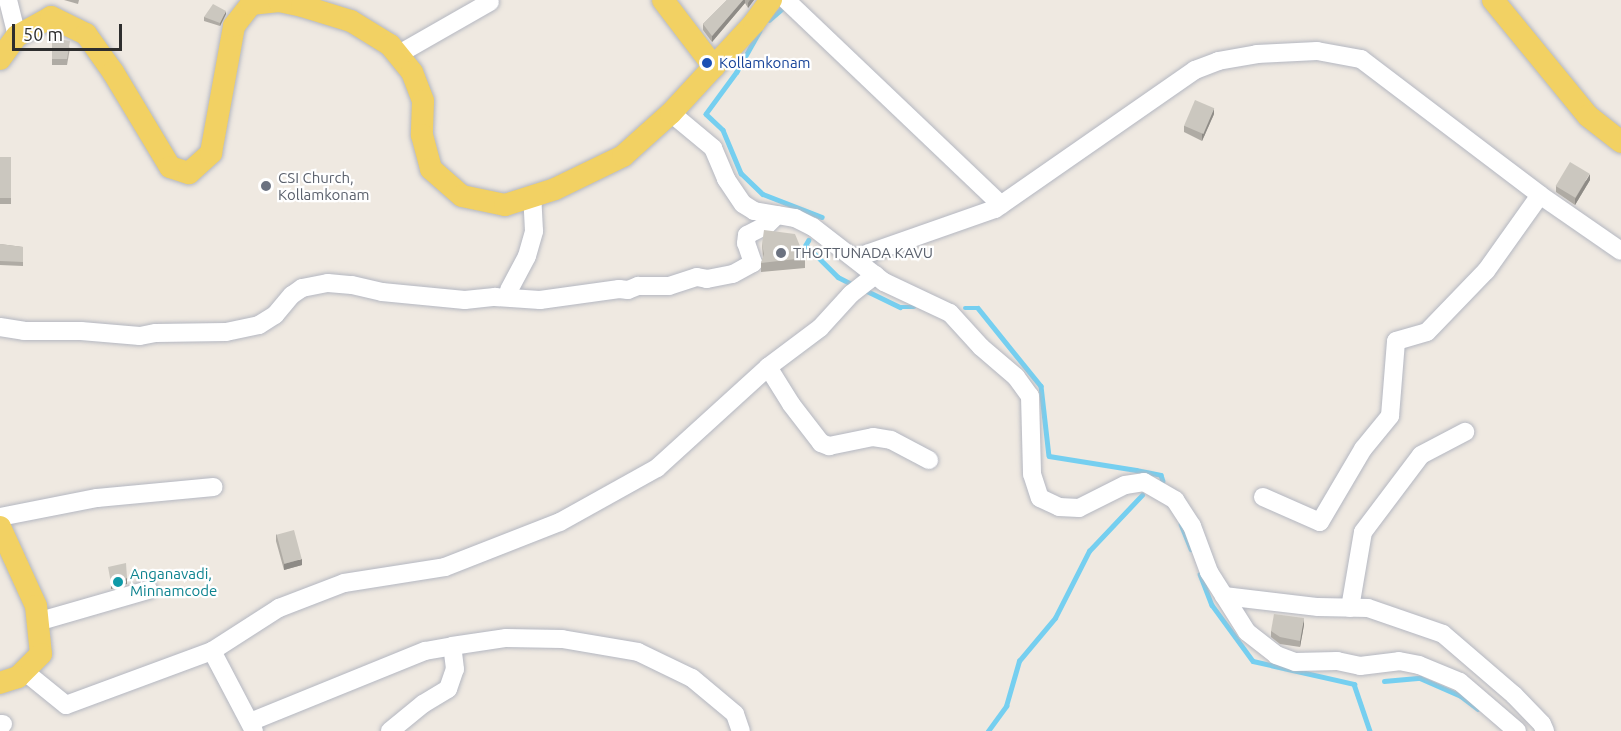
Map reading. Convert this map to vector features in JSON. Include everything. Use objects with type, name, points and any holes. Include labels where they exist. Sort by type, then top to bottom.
[{"type":"main road","points":[[663,0],[714,67]]},
{"type":"main road","points":[[0,60],[17,36],[51,17],[86,33],[113,72],[170,167],[189,173],[211,153],[234,26],[251,3],[279,1],[323,6],[390,45],[412,72],[423,101],[422,135],[431,169],[462,195],[505,205],[555,189],[623,156],[671,113],[771,0]]},
{"type":"main road","points":[[1493,0],[1588,116],[1621,142]]},
{"type":"main road","points":[[0,527],[36,606],[41,654],[18,677],[0,683]]},
{"type":"street","points":[[8,0],[17,36]]},
{"type":"street","points":[[397,55],[490,2]]},
{"type":"street","points":[[791,5],[1001,205]]},
{"type":"street","points":[[855,258],[1001,205],[1195,70],[1218,61],[1257,54],[1317,51],[1361,59],[1540,195],[1621,251]]},
{"type":"street","points":[[671,113],[713,148],[726,179],[743,204],[754,211],[795,218],[813,227],[855,258],[871,278],[950,313],[981,347],[1016,377],[1030,396],[1032,474],[1040,498],[1059,507],[1079,508],[1125,485],[1144,482],[1175,500],[1192,526],[1209,572],[1247,633],[1276,655],[1295,662],[1337,662],[1360,666],[1399,660],[1419,665],[1460,682],[1517,731]]},
{"type":"street","points":[[1263,497],[1320,522],[1363,449],[1390,416],[1396,341],[1428,332],[1486,271],[1540,195]]},
{"type":"street","points":[[509,290],[527,256],[534,231],[532,196]]},
{"type":"street","points":[[0,327],[24,331],[81,331],[140,336],[156,333],[226,332],[259,325],[275,315],[292,295],[302,288],[328,283],[352,285],[382,292],[465,300],[495,297],[540,300],[619,289],[628,290],[638,286],[669,286],[697,277],[707,279],[733,274],[753,263],[746,243],[747,235],[767,225],[777,215]]},
{"type":"street","points":[[24,671],[66,705],[212,651],[279,608],[344,583],[445,567],[560,522],[657,468],[768,367],[820,328],[851,294],[871,278]]},
{"type":"street","points":[[768,367],[791,404],[821,443],[829,446],[873,437],[891,440],[929,460]]},
{"type":"street","points":[[1350,608],[1363,532],[1421,455],[1465,432]]},
{"type":"street","points":[[0,518],[97,498],[213,487]]},
{"type":"street","points":[[37,622],[148,590]]},
{"type":"street","points":[[1224,596],[1318,607],[1368,608],[1443,634],[1514,695],[1542,724],[1545,731]]},
{"type":"street","points":[[212,651],[252,727],[426,651],[506,638],[562,639],[638,652],[692,678],[735,714],[741,731]]},
{"type":"street","points":[[390,731],[423,704],[448,689],[454,679],[455,669],[452,646]]},
{"type":"building","points":[[727,0],[743,0],[712,36],[703,24]]},
{"type":"building","points":[[213,4],[226,11],[220,23],[204,17]]},
{"type":"building","points":[[52,38],[70,41],[67,59],[52,59]]},
{"type":"building","points":[[1195,100],[1214,108],[1203,134],[1184,126]]},
{"type":"building","points":[[0,157],[11,157],[11,198],[0,198]]},
{"type":"building","points":[[1570,162],[1590,174],[1575,198],[1556,186]]},
{"type":"building","name":"THOTTUNADA KAVU","points":[[764,230],[795,234],[805,258],[761,263],[764,254],[762,244]]},
{"type":"building","points":[[0,244],[23,247],[23,262],[0,261]]},
{"type":"building","points":[[294,530],[302,559],[284,564],[277,535]]},
{"type":"building","points":[[126,563],[127,578],[111,583],[108,567]]},
{"type":"building","points":[[1274,614],[1304,618],[1300,641],[1280,637],[1271,631]]},
{"type":"waterway","points":[[769,20],[785,6]]},
{"type":"waterway","points":[[760,31],[737,72],[706,114],[723,130],[741,173],[763,194],[822,217]]},
{"type":"waterway","points":[[809,240],[806,245],[838,277],[854,285]]},
{"type":"waterway","points":[[865,290],[900,307],[914,307]]},
{"type":"waterway","points":[[965,308],[978,308],[1041,386],[1049,456],[1161,475],[1163,481]]},
{"type":"waterway","points":[[988,731],[1006,706],[1019,661],[1055,618],[1089,551],[1142,495]]},
{"type":"waterway","points":[[1181,524],[1191,549]]},
{"type":"waterway","points":[[1200,574],[1212,605],[1253,661],[1354,684],[1370,731]]},
{"type":"waterway","points":[[1384,681],[1420,678],[1461,696],[1478,709]]},
{"type":"place","name":"Kollamkonam","points":[[707,63]]},
{"type":"place","name":"CSI Church, Kollamkonam","points":[[266,186]]},
{"type":"place","name":"THOTTUNADA KAVU","points":[[781,253]]},
{"type":"place","name":"Anganavadi, Minnamcode","points":[[118,582]]}]
